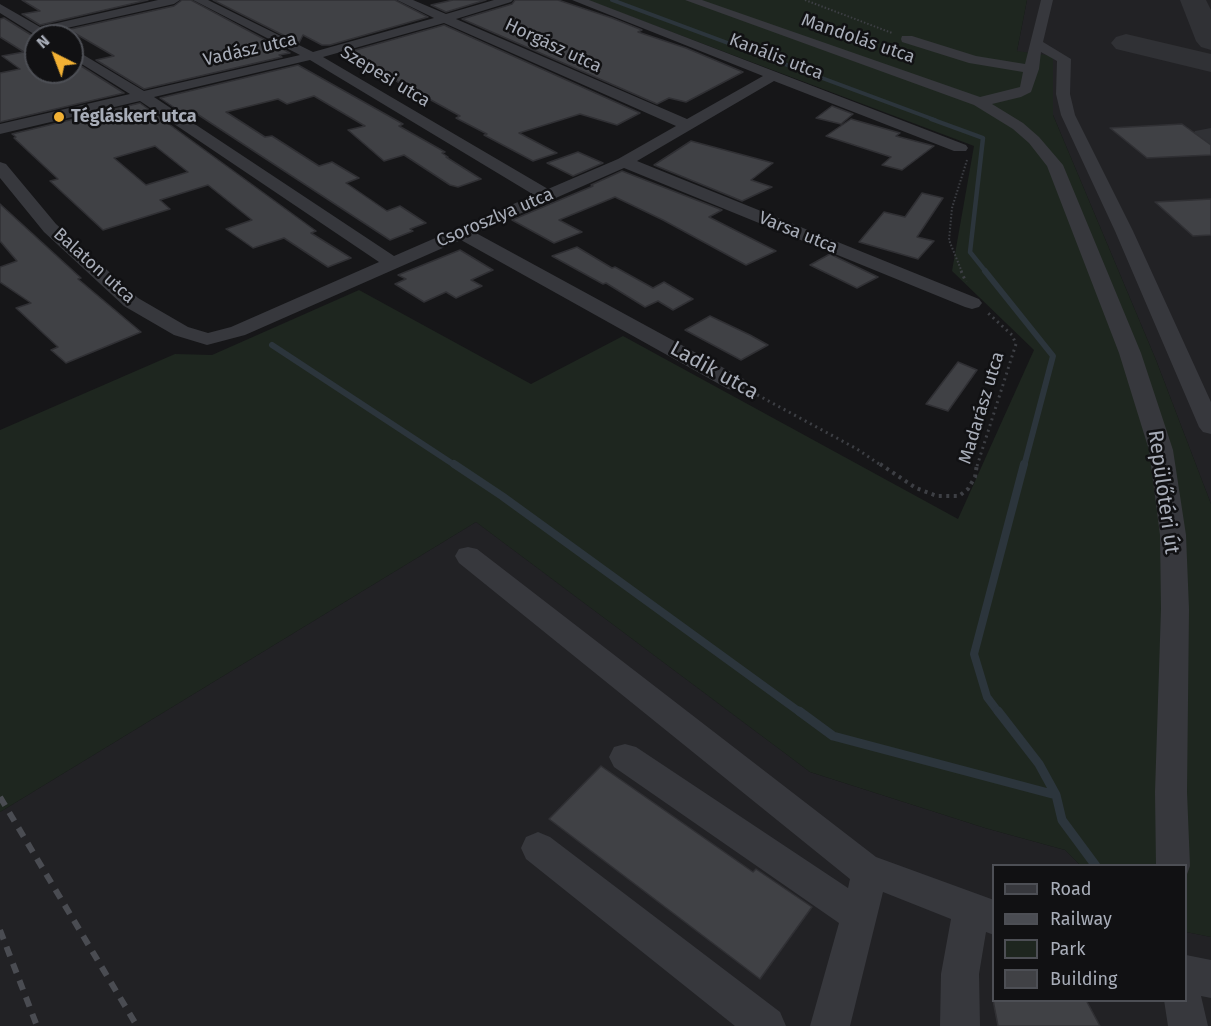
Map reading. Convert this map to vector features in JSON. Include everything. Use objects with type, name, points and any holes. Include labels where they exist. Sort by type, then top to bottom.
[{"type":"street","points":[[78,24],[174,0]]},
{"type":"street","name":"Szepesi utca","points":[[199,0],[312,56],[546,195]]},
{"type":"street","name":"Horgász utca","points":[[403,0],[449,18],[687,125]]},
{"type":"street","name":"Vadász utca","points":[[0,129],[312,56],[507,0]]},
{"type":"street","name":"Kanális utca","points":[[578,0],[960,148]]},
{"type":"street","name":"Mandolás utca","points":[[691,0],[979,102]]},
{"type":"street","points":[[979,102],[1016,94],[1026,89],[1047,0]]},
{"type":"street","points":[[0,8],[27,24]]},
{"type":"street","points":[[907,39],[974,60],[1032,69]]},
{"type":"street","points":[[1037,49],[1064,59],[1063,94],[1068,115],[1120,222],[1211,427]]},
{"type":"street","points":[[84,59],[392,263]]},
{"type":"street","name":"Csoroszlya utca","points":[[207,339],[238,332],[460,232],[624,162],[773,75]]},
{"type":"street","name":"Repülőtéri út","points":[[979,102],[1018,126],[1034,140],[1055,165],[1130,353],[1161,450],[1173,535],[1175,609],[1171,792],[1173,864]]},
{"type":"street","name":"Varsa utca","points":[[624,162],[972,303]]},
{"type":"street","name":"Balaton utca","points":[[0,167],[50,228],[131,302],[181,331],[207,339]]},
{"type":"street","name":"Ladik utca","points":[[460,232],[567,293],[736,384]]},
{"type":"street","points":[[468,556],[864,869],[982,914],[960,974],[960,1026]]},
{"type":"street","points":[[625,757],[858,915]]},
{"type":"street","points":[[538,848],[766,1026]]},
{"type":"street","points":[[830,1026],[870,872]]},
{"type":"street","points":[[1187,974],[1211,979]]},
{"type":"street","points":[[1183,1002],[1188,1026]]},
{"type":"path","points":[[805,0],[907,39]]},
{"type":"path","points":[[960,148],[969,157],[952,208],[949,240],[972,303]]},
{"type":"path","name":"Madarász utca","points":[[968,489],[975,477],[979,455],[1016,344],[1012,335],[997,320],[972,303]]},
{"type":"path","name":"Ladik utca","points":[[736,384],[857,449],[916,488],[937,496],[959,496],[968,489]]},
{"type":"shaded area","points":[[1027,0],[1211,0],[1211,504],[1156,360],[1053,115],[1052,92],[1017,51]]},
{"type":"shaded area","points":[[476,522],[810,772],[985,828],[1065,850],[1079,864],[992,864],[992,1002],[1187,1002],[1187,932],[1211,937],[1211,1026],[0,1026],[0,812]]},
{"type":"green space","points":[[587,0],[1027,0],[1017,51],[1053,56],[1053,115],[1156,360],[1211,504],[1211,937],[1187,932],[1187,864],[1079,864],[1065,850],[985,828],[810,772],[476,522],[0,812],[0,430],[175,354],[212,355],[359,290],[531,384],[623,336],[958,519],[1034,350],[952,271],[974,146]]},
{"type":"building","points":[[22,0],[148,0],[44,24],[38,24],[22,14],[40,11]]},
{"type":"building","points":[[182,0],[191,0],[290,53],[279,55],[282,57],[144,89],[96,60],[114,56],[84,39],[84,26],[174,6]]},
{"type":"building","points":[[213,0],[395,0],[428,17],[330,45],[322,45],[303,35],[299,43]]},
{"type":"building","points":[[453,0],[486,0],[446,12],[431,5]]},
{"type":"building","points":[[515,0],[558,0],[612,18],[642,30],[638,32],[686,48],[743,72],[686,102],[669,98],[657,104],[462,19],[512,4]]},
{"type":"building","points":[[4,18],[24,30],[24,52],[0,37],[0,19]]},
{"type":"building","points":[[444,25],[640,113],[617,125],[580,114],[519,133],[557,153],[533,161],[456,118],[460,116],[345,53]]},
{"type":"building","points":[[24,52],[24,84],[84,84],[84,68],[124,93],[0,122],[0,73],[20,69],[2,56]]},
{"type":"building","points":[[298,65],[403,124],[399,126],[445,152],[442,153],[448,157],[446,157],[481,179],[458,187],[450,185],[404,155],[384,161],[348,130],[365,126],[314,96],[287,104],[278,99],[226,112],[265,137],[272,136],[319,166],[332,162],[359,178],[346,183],[387,211],[400,206],[426,223],[390,240],[197,114],[193,120],[160,98]]},
{"type":"building","points":[[140,103],[316,231],[311,233],[351,258],[328,267],[284,238],[253,248],[226,229],[252,220],[208,185],[160,200],[170,209],[103,230],[50,181],[58,179],[12,134]],"holes":[[[155,146],[188,172],[146,185],[114,158]]]},
{"type":"building","points":[[832,106],[853,114],[841,124],[816,118]]},
{"type":"building","points":[[851,119],[900,133],[896,136],[934,146],[902,170],[882,165],[891,157],[826,136]]},
{"type":"building","points":[[1182,124],[1211,145],[1211,155],[1147,158],[1110,128]]},
{"type":"building","points":[[691,141],[773,163],[751,180],[772,187],[742,201],[654,165]]},
{"type":"building","points":[[578,152],[603,163],[573,176],[547,163]]},
{"type":"building","points":[[622,171],[722,210],[709,217],[776,251],[746,265],[615,197],[559,220],[582,232],[554,243],[512,220],[593,186],[591,185]]},
{"type":"building","points":[[922,193],[943,198],[917,237],[934,241],[918,259],[859,242],[884,212],[905,217]]},
{"type":"building","points":[[1211,199],[1211,235],[1193,236],[1155,202]]},
{"type":"building","points":[[0,204],[81,278],[78,279],[141,332],[66,363],[51,350],[58,347],[16,308],[31,303],[0,282],[0,267],[17,261],[0,241]]},
{"type":"building","points":[[577,247],[612,268],[615,267],[653,288],[664,282],[693,299],[673,310],[658,301],[645,307],[606,283],[603,284],[552,256]]},
{"type":"building","points":[[460,250],[493,270],[471,280],[482,286],[456,298],[446,292],[424,302],[395,284],[406,279],[398,275]]},
{"type":"building","points":[[830,254],[878,277],[857,288],[810,265]]},
{"type":"building","points":[[710,316],[768,345],[741,360],[685,330]]},
{"type":"building","points":[[958,362],[977,370],[948,411],[926,404]]},
{"type":"building","points":[[601,766],[753,872],[756,869],[812,907],[760,979],[549,819]]},
{"type":"building","points":[[993,1002],[1087,1002],[1100,1026],[998,1026]]},
{"type":"waterway","points":[[612,0],[935,120]]},
{"type":"waterway","points":[[931,119],[983,138],[970,252],[986,272]]},
{"type":"waterway","points":[[985,271],[1053,356],[1024,466]]},
{"type":"waterway","points":[[272,345],[456,466]]},
{"type":"waterway","points":[[454,464],[502,496],[801,713]]},
{"type":"waterway","points":[[999,713],[987,697],[974,654],[1024,464]]},
{"type":"waterway","points":[[799,711],[833,736],[1056,795]]},
{"type":"waterway","points":[[998,711],[1039,764],[1056,795]]},
{"type":"waterway","points":[[1056,795],[1062,820],[1095,864]]},
{"type":"taxiway","points":[[1193,0],[1211,41]]},
{"type":"taxiway","points":[[1126,43],[1211,63]]},
{"type":"railway","points":[[0,797],[137,1026]]},
{"type":"railway","points":[[0,930],[37,1026]]},
{"type":"place","name":"Tégláskert utca","points":[[59,117]]}]
